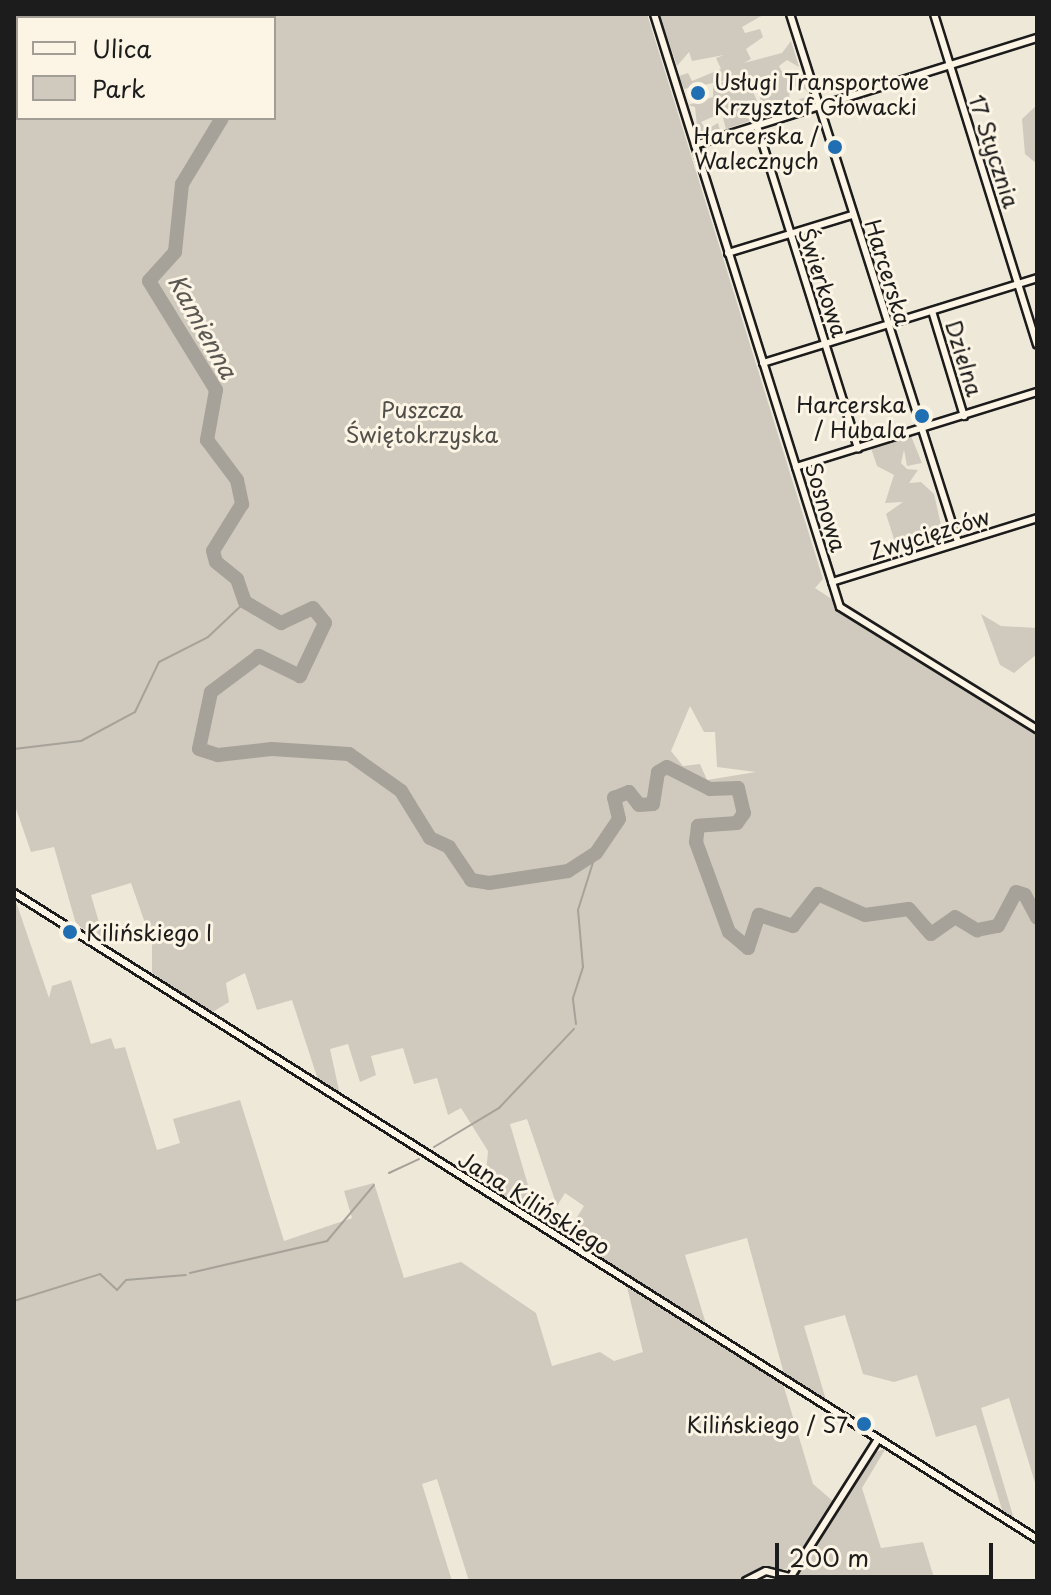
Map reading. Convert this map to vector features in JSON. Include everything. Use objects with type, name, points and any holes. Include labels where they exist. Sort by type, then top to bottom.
[{"type":"street","name":"Sosnowa","points":[[654,14],[840,607],[1037,729]]},
{"type":"street","name":"Harcerska","points":[[790,14],[957,539]]},
{"type":"street","name":"17 Stycznia","points":[[934,14],[1037,344]]},
{"type":"street","points":[[695,145],[1037,38]]},
{"type":"street","name":"Świerkowa","points":[[757,126],[858,449]]},
{"type":"street","points":[[728,253],[852,215]]},
{"type":"street","points":[[763,363],[1037,278]]},
{"type":"street","name":"Dzielna","points":[[932,311],[964,416]]},
{"type":"street","points":[[796,467],[1037,392]]},
{"type":"street","name":"Zwycięzców","points":[[832,582],[957,539],[1037,518]]},
{"type":"street","name":"Jana Kilińskiego","points":[[14,893],[1037,1539]]},
{"type":"street","points":[[746,1581],[766,1571],[789,1579],[878,1439]]},
{"type":"green space","name":"Puszcza Świętokrzyska","points":[[14,14],[647,14],[823,579],[815,588],[1037,734],[1037,1489],[1009,1398],[981,1408],[1014,1519],[1003,1513],[976,1425],[936,1437],[917,1375],[894,1382],[863,1374],[845,1315],[804,1326],[826,1400],[784,1374],[747,1238],[685,1255],[706,1324],[565,1236],[584,1206],[565,1193],[557,1206],[527,1119],[510,1124],[538,1219],[485,1185],[488,1151],[461,1108],[448,1115],[437,1078],[414,1084],[403,1048],[371,1056],[376,1075],[360,1082],[348,1044],[330,1049],[340,1095],[318,1080],[292,1000],[257,1010],[245,973],[226,983],[229,1002],[211,1013],[152,973],[152,943],[131,883],[91,895],[105,943],[76,924],[54,847],[31,852],[14,803]],"holes":[[[690,706],[704,732],[715,732],[717,767],[756,772],[707,780],[700,764],[683,766],[671,751]]]},
{"type":"green space","points":[[659,14],[765,14],[742,27],[745,33],[760,29],[763,37],[746,49],[751,59],[744,63],[782,53],[791,41],[799,67],[787,60],[779,66],[785,78],[801,73],[808,92],[798,84],[789,95],[792,102],[809,96],[808,103],[766,116],[754,79],[746,76],[734,79],[747,78],[757,101],[745,107],[748,118],[757,112],[759,118],[726,129],[723,118],[737,113],[735,107],[701,122],[706,130],[718,123],[720,130],[698,135],[695,107],[688,105],[713,97],[713,85],[728,80],[684,89],[679,76],[688,73],[692,81],[721,69],[716,58],[724,55],[692,61],[689,52],[677,66]]},
{"type":"green space","points":[[1037,105],[1037,164],[1025,154],[1022,119]]},
{"type":"green space","points":[[911,436],[922,463],[907,466],[904,450],[901,463],[907,469],[918,470],[909,483],[921,482],[934,494],[943,534],[917,548],[895,542],[886,514],[903,502],[885,503],[894,475],[877,466],[871,448]]},
{"type":"green space","points":[[981,614],[1001,626],[1037,628],[1037,654],[1014,673],[1000,665]]},
{"type":"green space","points":[[14,896],[49,998],[52,986],[71,980],[91,1044],[111,1038],[115,1049],[125,1047],[157,1150],[180,1143],[173,1119],[240,1100],[284,1241],[352,1218],[344,1191],[374,1183],[404,1278],[461,1262],[536,1313],[552,1366],[600,1352],[614,1361],[643,1352],[627,1287],[783,1384],[813,1484],[834,1502],[791,1569],[760,1569],[742,1581],[469,1581],[437,1479],[422,1484],[452,1581],[14,1581]]},
{"type":"green space","points":[[886,1448],[862,1488],[881,1548],[923,1542],[935,1581],[794,1581],[874,1453]]},
{"type":"waterway","name":"Kamienna","points":[[221,120],[182,184],[175,252],[149,281],[216,390],[207,440],[237,480],[242,504],[213,551],[216,562],[237,579],[245,602],[281,623],[313,608],[325,623],[300,676],[259,656],[211,692],[199,749],[218,755],[272,749],[349,754],[401,791],[430,838],[449,847],[471,880],[489,883],[568,871],[596,853],[619,819],[614,798],[629,792],[639,805],[653,804],[658,772],[667,767],[710,789],[738,788],[744,813],[737,823],[698,826],[696,842],[729,932],[748,948],[759,915],[793,926],[818,894],[865,915],[909,909],[931,934],[955,917],[977,930],[998,926],[1016,892],[1025,895],[1037,918]]},
{"type":"waterway","points":[[14,749],[81,741],[135,712],[159,662],[208,637],[245,602]]},
{"type":"waterway","points":[[576,1024],[573,998],[583,967],[578,910],[596,853]]},
{"type":"waterway","points":[[434,1147],[499,1108],[574,1029]]},
{"type":"waterway","points":[[389,1173],[419,1159]]},
{"type":"waterway","points":[[190,1273],[327,1241],[374,1185]]},
{"type":"waterway","points":[[14,1301],[100,1274],[117,1290],[126,1280],[186,1275]]},
{"type":"place","name":"Usługi Transportowe Krzysztof Głowacki","points":[[698,93]]},
{"type":"place","name":"Harcerska / Walecznych","points":[[835,147]]},
{"type":"place","name":"Harcerska / Hubala","points":[[922,416]]},
{"type":"place","name":"Kilińskiego I","points":[[70,932]]},
{"type":"place","name":"Kilińskiego / S7","points":[[864,1424]]}]
